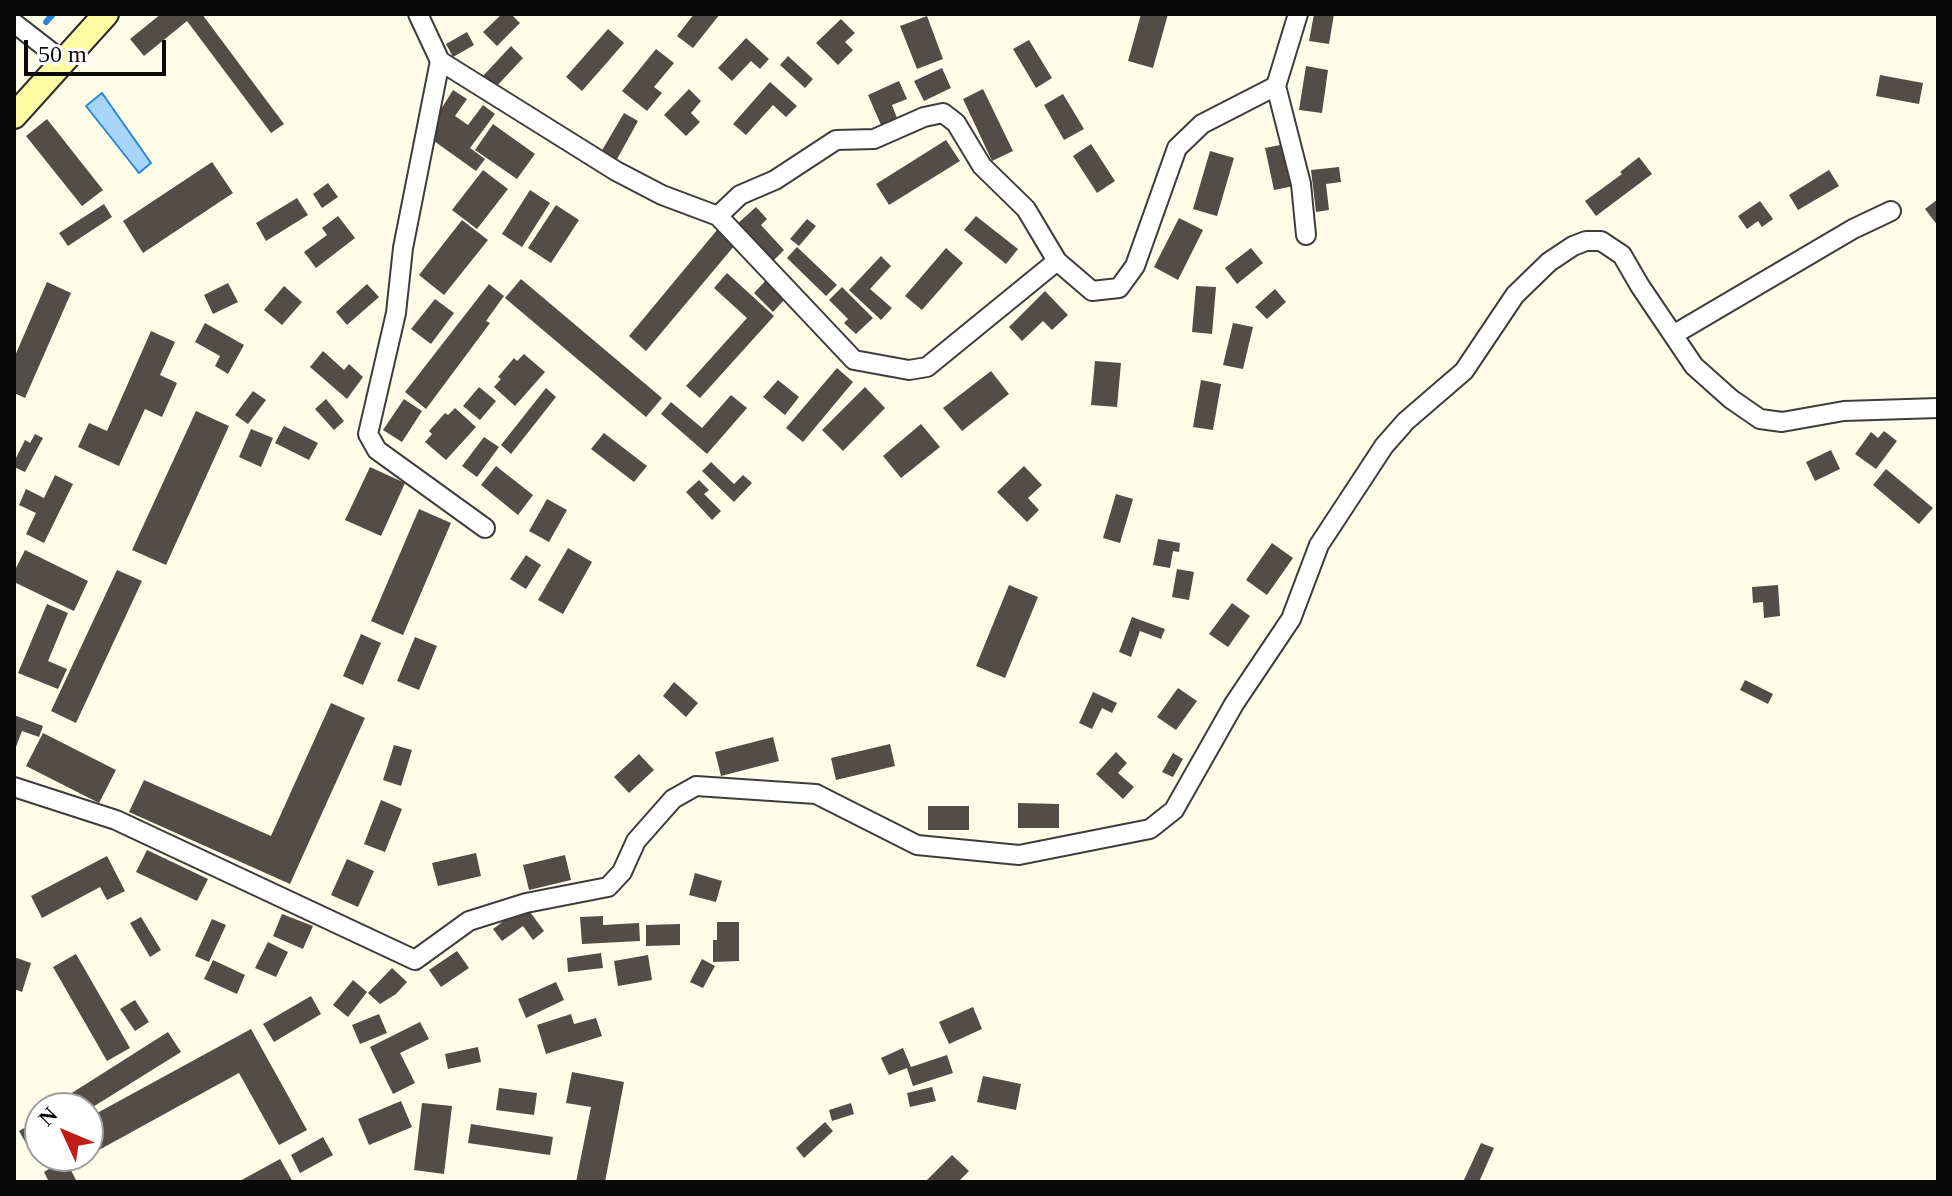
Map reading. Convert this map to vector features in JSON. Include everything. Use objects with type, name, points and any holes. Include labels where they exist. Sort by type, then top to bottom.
[{"type":"main road","points":[[14,116],[106,14]]},
{"type":"street","points":[[418,14],[440,61],[616,171],[662,195],[718,216],[854,360],[909,370],[927,367],[1057,261]]},
{"type":"street","points":[[1298,14],[1276,86],[1301,184],[1306,235]]},
{"type":"street","points":[[14,23],[63,61]]},
{"type":"street","points":[[440,61],[403,248],[396,313],[368,434],[377,450],[485,528]]},
{"type":"street","points":[[718,216],[740,195],[775,180],[836,140],[874,139],[924,117],[943,113],[956,123],[982,166],[1026,209],[1057,261],[1092,291],[1119,288],[1135,266],[1177,148],[1202,124],[1276,86]]},
{"type":"street","points":[[1673,335],[1853,229],[1891,211]]},
{"type":"street","points":[[14,787],[116,820],[415,960],[469,921],[526,903],[608,887],[622,872],[636,841],[645,830],[673,799],[696,786],[816,794],[917,845],[1019,855],[1150,829],[1174,810],[1234,704],[1291,619],[1319,545],[1384,446],[1406,421],[1464,371],[1515,295],[1549,262],[1586,241],[1601,241],[1622,255],[1694,366],[1731,399],[1760,419],[1782,422],[1844,411],[1938,408]]},
{"type":"water","points":[[102,93],[151,163],[139,173],[86,106]]},
{"type":"building","points":[[161,14],[202,14],[284,124],[271,133],[187,21],[144,56],[130,39]]},
{"type":"building","points":[[502,14],[511,14],[520,23],[497,46],[483,32]]},
{"type":"building","points":[[694,14],[720,14],[693,48],[677,36]]},
{"type":"building","points":[[1141,14],[1168,14],[1153,68],[1128,61]]},
{"type":"building","points":[[1314,14],[1334,14],[1329,44],[1309,41]]},
{"type":"building","points":[[927,16],[943,59],[917,69],[900,26]]},
{"type":"building","points":[[841,19],[855,33],[845,42],[853,50],[838,65],[816,43]]},
{"type":"building","points":[[608,29],[624,43],[582,91],[566,77]]},
{"type":"building","points":[[467,32],[474,45],[453,57],[446,44]]},
{"type":"building","points":[[746,38],[769,59],[760,69],[751,61],[732,81],[718,68]]},
{"type":"building","points":[[1029,40],[1052,78],[1036,88],[1013,49]]},
{"type":"building","points":[[511,46],[523,58],[495,88],[483,76]]},
{"type":"building","points":[[656,49],[674,63],[654,87],[662,93],[647,111],[622,91]]},
{"type":"building","points":[[788,56],[813,79],[805,88],[780,65]]},
{"type":"building","points":[[1306,66],[1328,70],[1322,113],[1299,110]]},
{"type":"building","points":[[942,68],[951,88],[924,101],[914,81]]},
{"type":"building","points":[[1880,75],[1923,83],[1919,104],[1876,96]]},
{"type":"building","points":[[899,81],[907,99],[892,105],[897,118],[881,125],[868,95]]},
{"type":"building","points":[[770,82],[797,106],[786,117],[773,105],[746,135],[733,124]]},
{"type":"building","points":[[689,89],[701,101],[691,113],[700,122],[686,136],[664,115]]},
{"type":"building","points":[[983,89],[1013,151],[992,161],[963,99]]},
{"type":"building","points":[[453,90],[467,99],[455,116],[468,125],[483,105],[495,114],[470,148],[485,159],[476,171],[434,141],[433,122]]},
{"type":"building","points":[[1063,94],[1084,129],[1064,140],[1044,105]]},
{"type":"building","points":[[624,113],[638,121],[616,161],[601,152]]},
{"type":"building","points":[[47,119],[103,190],[82,206],[26,136]]},
{"type":"building","points":[[493,124],[535,154],[517,179],[475,150]]},
{"type":"building","points":[[946,140],[960,161],[889,205],[876,184]]},
{"type":"building","points":[[1091,144],[1115,181],[1097,193],[1073,156]]},
{"type":"building","points":[[1285,144],[1294,186],[1274,190],[1265,148]]},
{"type":"building","points":[[1210,151],[1234,158],[1217,216],[1193,209]]},
{"type":"building","points":[[1639,157],[1652,174],[1596,216],[1585,201],[1622,174],[1620,172]]},
{"type":"building","points":[[212,162],[233,193],[143,253],[123,221]]},
{"type":"building","points":[[1339,167],[1341,182],[1326,184],[1329,210],[1316,212],[1311,170]]},
{"type":"building","points":[[483,170],[508,189],[477,229],[452,210]]},
{"type":"building","points":[[1829,170],[1839,186],[1798,210],[1789,195]]},
{"type":"building","points":[[328,183],[338,197],[322,208],[313,194]]},
{"type":"building","points":[[530,190],[550,203],[522,247],[502,234]]},
{"type":"building","points":[[297,198],[308,215],[266,241],[256,223]]},
{"type":"building","points":[[1938,199],[1938,226],[1925,209]]},
{"type":"building","points":[[1760,201],[1773,219],[1762,227],[1758,221],[1747,229],[1738,216]]},
{"type":"building","points":[[104,204],[112,217],[68,246],[59,233]]},
{"type":"building","points":[[556,205],[579,220],[551,263],[528,248]]},
{"type":"building","points":[[756,207],[767,219],[761,225],[784,250],[771,263],[736,225]]},
{"type":"building","points":[[338,216],[355,238],[316,268],[304,252],[327,235],[322,228]]},
{"type":"building","points":[[976,216],[1018,249],[1006,264],[964,230]]},
{"type":"building","points":[[1179,218],[1203,230],[1178,280],[1154,267]]},
{"type":"building","points":[[807,219],[816,226],[799,246],[790,239]]},
{"type":"building","points":[[462,220],[488,240],[444,295],[419,275]]},
{"type":"building","points":[[717,230],[735,245],[646,351],[629,336]]},
{"type":"building","points":[[797,247],[837,285],[826,296],[787,258]]},
{"type":"building","points":[[946,248],[963,263],[922,310],[905,296]]},
{"type":"building","points":[[1251,248],[1263,263],[1237,284],[1225,268]]},
{"type":"building","points":[[881,256],[891,266],[870,289],[892,308],[881,320],[849,290]]},
{"type":"building","points":[[727,273],[774,316],[700,398],[686,386],[747,318],[714,288]]},
{"type":"building","points":[[521,279],[662,398],[646,417],[505,298]]},
{"type":"building","points":[[766,280],[785,299],[773,312],[754,293]]},
{"type":"building","points":[[47,282],[71,293],[25,398],[14,393],[14,358]]},
{"type":"building","points":[[228,283],[238,302],[213,314],[204,295]]},
{"type":"building","points":[[367,284],[379,297],[347,325],[336,312]]},
{"type":"building","points":[[489,284],[504,296],[486,321],[490,323],[426,409],[405,392]]},
{"type":"building","points":[[284,286],[302,302],[282,325],[264,310]]},
{"type":"building","points":[[1196,286],[1216,287],[1212,334],[1192,332]]},
{"type":"building","points":[[842,287],[873,318],[856,334],[844,323],[848,319],[829,300]]},
{"type":"building","points":[[1275,289],[1286,302],[1267,319],[1255,307]]},
{"type":"building","points":[[1045,291],[1068,315],[1052,330],[1043,321],[1022,341],[1009,327]]},
{"type":"building","points":[[435,299],[454,313],[431,344],[411,329]]},
{"type":"building","points":[[205,323],[244,345],[228,374],[215,366],[220,356],[195,342]]},
{"type":"building","points":[[1233,323],[1253,327],[1243,369],[1223,365]]},
{"type":"building","points":[[151,331],[175,342],[160,375],[177,383],[162,417],[145,409],[119,466],[78,447],[89,423],[107,431]]},
{"type":"building","points":[[323,351],[344,370],[349,364],[363,377],[347,399],[310,367]]},
{"type":"building","points":[[524,354],[545,372],[515,406],[494,387],[514,358],[517,361]]},
{"type":"building","points":[[1095,361],[1121,363],[1117,407],[1091,405]]},
{"type":"building","points":[[837,368],[853,382],[803,442],[786,428]]},
{"type":"building","points":[[991,371],[1009,394],[962,431],[943,408]]},
{"type":"building","points":[[778,380],[799,397],[785,415],[763,397]]},
{"type":"building","points":[[1201,380],[1221,384],[1213,430],[1193,427]]},
{"type":"building","points":[[479,387],[496,401],[480,420],[463,406]]},
{"type":"building","points":[[865,387],[885,408],[843,451],[822,430]]},
{"type":"building","points":[[546,388],[556,397],[511,454],[501,445]]},
{"type":"building","points":[[253,391],[266,400],[248,424],[235,415]]},
{"type":"building","points":[[731,395],[747,408],[707,454],[661,414],[671,402],[702,428]]},
{"type":"building","points":[[326,399],[344,421],[334,430],[315,409]]},
{"type":"building","points":[[404,399],[422,411],[402,442],[383,430]]},
{"type":"building","points":[[455,408],[476,427],[446,460],[425,442],[432,434],[429,431],[445,413],[448,415]]},
{"type":"building","points":[[196,411],[229,426],[166,565],[132,550]]},
{"type":"building","points":[[921,424],[940,447],[901,478],[883,456]]},
{"type":"building","points":[[284,426],[318,443],[309,460],[275,443]]},
{"type":"building","points":[[251,429],[273,438],[261,467],[239,457]]},
{"type":"building","points":[[1884,431],[1897,441],[1876,469],[1855,454],[1871,432],[1878,438]]},
{"type":"building","points":[[604,433],[647,466],[634,482],[591,449]]},
{"type":"building","points":[[35,434],[43,438],[25,472],[14,467],[14,462],[25,440],[30,443]]},
{"type":"building","points":[[484,437],[499,447],[477,477],[462,466]]},
{"type":"building","points":[[1831,450],[1840,469],[1815,481],[1806,462]]},
{"type":"building","points":[[711,462],[734,484],[743,475],[752,483],[734,502],[702,471]]},
{"type":"building","points":[[496,466],[533,495],[518,515],[481,485]]},
{"type":"building","points":[[1024,466],[1042,485],[1028,498],[1039,510],[1027,522],[997,492]]},
{"type":"building","points":[[370,467],[405,483],[381,536],[345,520]]},
{"type":"building","points":[[1886,469],[1933,508],[1919,524],[1873,485]]},
{"type":"building","points":[[55,475],[73,484],[44,543],[26,534],[36,513],[19,505],[26,489],[44,498]]},
{"type":"building","points":[[699,480],[709,490],[704,494],[721,511],[712,520],[686,492]]},
{"type":"building","points":[[1116,494],[1133,499],[1120,543],[1103,538]]},
{"type":"building","points":[[547,499],[567,510],[549,542],[529,531]]},
{"type":"building","points":[[419,509],[451,523],[403,635],[371,621]]},
{"type":"building","points":[[1158,539],[1180,543],[1179,552],[1173,551],[1170,568],[1153,565]]},
{"type":"building","points":[[1272,543],[1293,558],[1267,595],[1246,580]]},
{"type":"building","points":[[568,548],[592,562],[563,614],[538,600]]},
{"type":"building","points":[[25,550],[88,581],[74,611],[14,582],[14,572]]},
{"type":"building","points":[[526,555],[541,565],[526,589],[510,579]]},
{"type":"building","points":[[1177,569],[1194,572],[1189,600],[1172,597]]},
{"type":"building","points":[[117,570],[142,581],[76,723],[51,711]]},
{"type":"building","points":[[1009,585],[1038,597],[1005,678],[976,666]]},
{"type":"building","points":[[1778,585],[1780,616],[1764,618],[1763,602],[1753,603],[1752,587]]},
{"type":"building","points":[[1232,603],[1250,616],[1228,647],[1209,634]]},
{"type":"building","points":[[47,604],[68,613],[48,661],[67,669],[58,689],[18,673]]},
{"type":"building","points":[[1132,617],[1165,629],[1161,639],[1140,631],[1131,657],[1119,652]]},
{"type":"building","points":[[361,634],[381,643],[363,685],[343,676]]},
{"type":"building","points":[[415,637],[437,646],[419,690],[397,681]]},
{"type":"building","points":[[1745,680],[1773,694],[1768,704],[1740,690]]},
{"type":"building","points":[[674,682],[698,703],[686,717],[663,696]]},
{"type":"building","points":[[1178,688],[1197,701],[1176,730],[1157,717]]},
{"type":"building","points":[[1093,692],[1117,703],[1112,713],[1102,708],[1092,729],[1079,723]]},
{"type":"building","points":[[331,703],[365,718],[290,884],[129,812],[144,780],[271,836]]},
{"type":"building","points":[[14,715],[43,726],[39,737],[22,731],[14,752]]},
{"type":"building","points":[[43,733],[116,770],[99,803],[26,766]]},
{"type":"building","points":[[773,737],[779,761],[721,776],[715,752]]},
{"type":"building","points":[[890,744],[895,766],[836,780],[831,758]]},
{"type":"building","points":[[394,745],[412,750],[401,786],[383,780]]},
{"type":"building","points":[[1116,752],[1127,763],[1118,773],[1134,787],[1123,799],[1096,774]]},
{"type":"building","points":[[1173,753],[1183,759],[1173,777],[1162,772]]},
{"type":"building","points":[[639,754],[654,770],[629,793],[614,777]]},
{"type":"building","points":[[381,800],[402,809],[385,852],[364,844]]},
{"type":"building","points":[[1018,803],[1059,804],[1059,828],[1018,828]]},
{"type":"building","points":[[928,806],[969,806],[969,830],[928,830]]},
{"type":"building","points":[[147,850],[208,879],[197,901],[136,872]]},
{"type":"building","points":[[476,853],[481,876],[438,886],[432,863]]},
{"type":"building","points":[[565,855],[571,880],[529,890],[523,865]]},
{"type":"building","points":[[107,856],[125,891],[107,900],[100,887],[42,918],[31,896]]},
{"type":"building","points":[[347,859],[374,871],[358,907],[331,895]]},
{"type":"building","points":[[695,873],[722,881],[716,902],[689,895]]},
{"type":"building","points":[[525,905],[544,931],[533,940],[523,926],[502,941],[493,929]]},
{"type":"building","points":[[282,914],[313,926],[303,949],[273,936]]},
{"type":"building","points":[[603,916],[603,925],[639,923],[640,941],[582,944],[580,917]]},
{"type":"building","points":[[141,917],[161,950],[150,957],[130,923]]},
{"type":"building","points":[[212,919],[226,925],[209,962],[195,956]]},
{"type":"building","points":[[717,922],[739,922],[739,961],[713,962]]},
{"type":"building","points":[[680,924],[680,945],[646,946],[646,925]]},
{"type":"building","points":[[268,942],[288,952],[276,977],[255,968]]},
{"type":"building","points":[[457,951],[469,968],[441,987],[429,970]]},
{"type":"building","points":[[601,953],[603,968],[568,972],[567,958]]},
{"type":"building","points":[[76,954],[130,1048],[107,1061],[53,967]]},
{"type":"building","points":[[648,955],[652,980],[618,986],[614,961]]},
{"type":"building","points":[[14,957],[31,963],[22,992],[14,989]]},
{"type":"building","points":[[702,959],[715,966],[703,988],[690,982]]},
{"type":"building","points":[[213,960],[245,975],[237,994],[204,979]]},
{"type":"building","points":[[392,968],[407,982],[380,1004],[368,993]]},
{"type":"building","points":[[353,980],[367,992],[348,1017],[333,1005]]},
{"type":"building","points":[[556,982],[564,1000],[526,1018],[518,999]]},
{"type":"building","points":[[311,996],[321,1014],[274,1042],[263,1024]]},
{"type":"building","points":[[135,1000],[149,1022],[135,1031],[120,1009]]},
{"type":"building","points":[[973,1007],[982,1029],[949,1044],[939,1022]]},
{"type":"building","points":[[379,1014],[387,1033],[360,1044],[352,1025]]},
{"type":"building","points":[[571,1014],[574,1024],[596,1018],[602,1036],[546,1054],[537,1025]]},
{"type":"building","points":[[420,1022],[429,1039],[400,1053],[415,1083],[393,1094],[370,1047]]},
{"type":"building","points":[[251,1029],[307,1130],[279,1145],[239,1073],[104,1147],[104,1109]]},
{"type":"building","points":[[168,1032],[181,1052],[104,1100],[104,1092],[73,1092]]},
{"type":"building","points":[[478,1047],[481,1062],[448,1069],[445,1054]]},
{"type":"building","points":[[903,1048],[911,1067],[947,1055],[953,1073],[913,1086],[907,1068],[889,1075],[881,1058]]},
{"type":"building","points":[[572,1072],[624,1082],[605,1182],[576,1182],[591,1107],[566,1103]]},
{"type":"building","points":[[983,1076],[1021,1084],[1016,1110],[977,1102]]},
{"type":"building","points":[[932,1087],[936,1101],[910,1107],[907,1093]]},
{"type":"building","points":[[499,1088],[537,1093],[534,1115],[496,1110]]},
{"type":"building","points":[[401,1101],[412,1127],[369,1145],[358,1119]]},
{"type":"building","points":[[422,1103],[452,1106],[444,1174],[414,1170]]},
{"type":"building","points":[[851,1103],[854,1114],[832,1121],[829,1110]]},
{"type":"building","points":[[825,1122],[833,1131],[804,1158],[796,1148]]},
{"type":"building","points":[[471,1124],[553,1137],[550,1155],[468,1143]]},
{"type":"building","points":[[323,1137],[333,1155],[300,1173],[291,1155]]},
{"type":"building","points":[[1481,1143],[1494,1148],[1479,1182],[1463,1182]]},
{"type":"building","points":[[952,1155],[969,1171],[958,1182],[925,1182]]},
{"type":"building","points":[[280,1159],[293,1182],[238,1182]]},
{"type":"building","points":[[44,1172],[72,1172],[77,1182],[49,1182]]},
{"type":"waterway","points":[[46,22],[53,14]]}]
